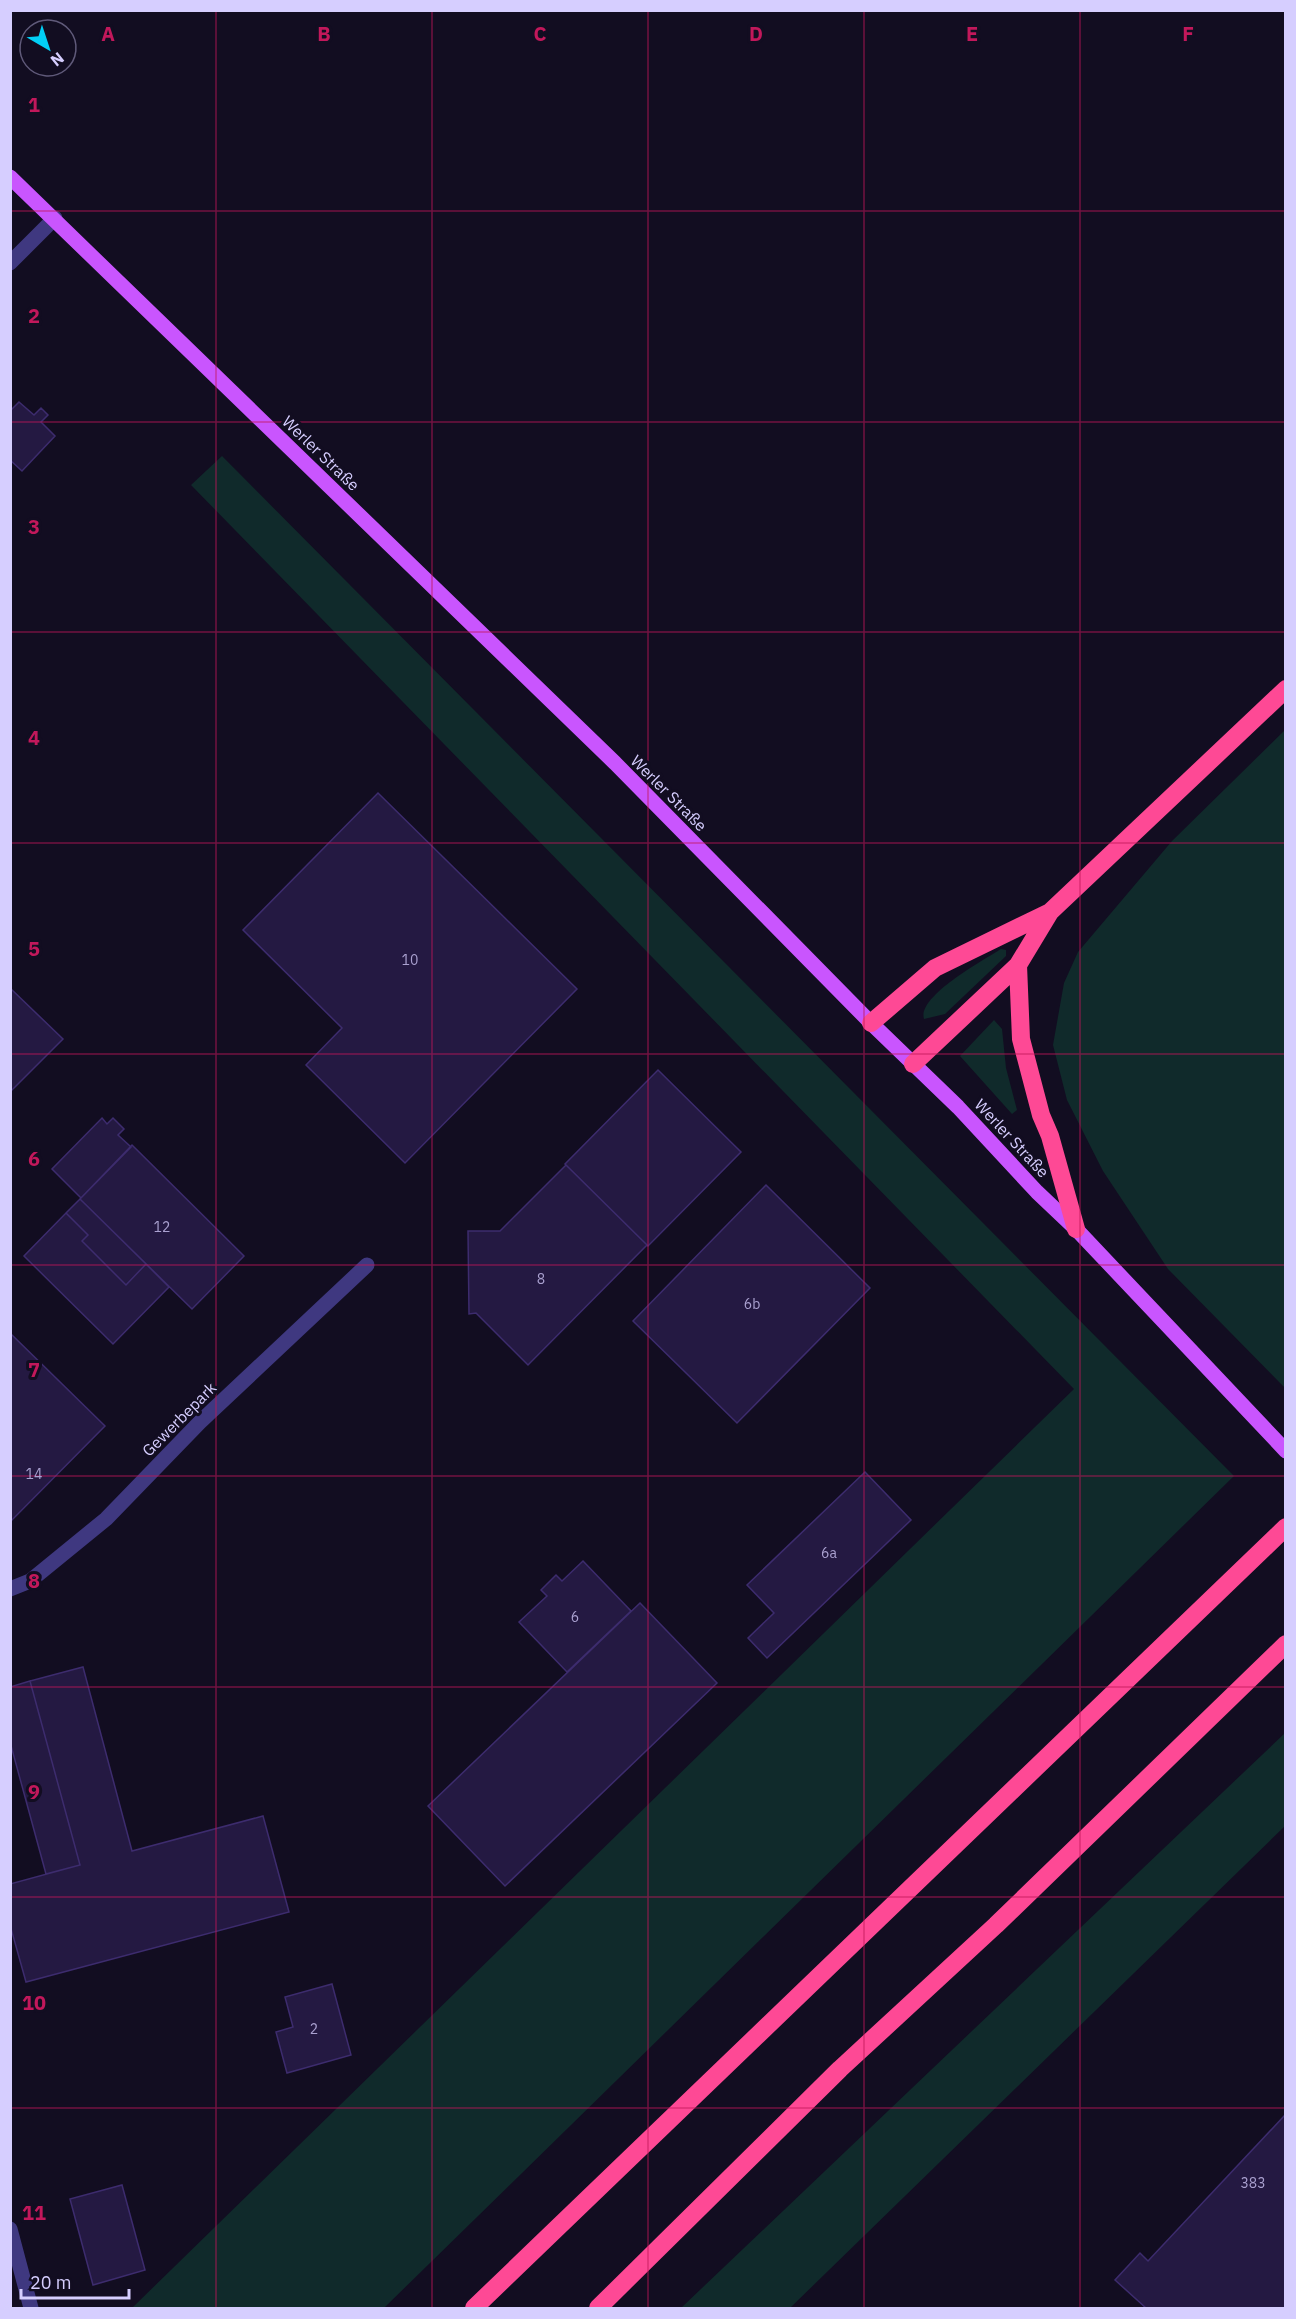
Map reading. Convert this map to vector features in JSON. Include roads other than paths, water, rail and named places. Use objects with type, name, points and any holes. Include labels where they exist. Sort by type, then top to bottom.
[{"type":"highway","points":[[913,1064],[1018,965],[1050,912],[1286,689]]},
{"type":"highway","points":[[871,1023],[935,968],[1050,912]]},
{"type":"highway","points":[[1018,965],[1021,1039],[1041,1115],[1050,1136],[1076,1229]]},
{"type":"highway","points":[[474,2308],[1281,1531]]},
{"type":"highway","points":[[598,2308],[840,2069],[996,1925],[1286,1644]]},
{"type":"main road","name":"Werler Straße","points":[[10,177],[55,218],[158,321],[615,763],[871,1023],[958,1107],[1286,1450]]},
{"type":"street","points":[[10,263],[55,218]]},
{"type":"street","name":"Gewerbepark","points":[[10,1589],[30,1581],[106,1519],[200,1422],[367,1265]]},
{"type":"street","points":[[10,2229],[32,2308]]}]
